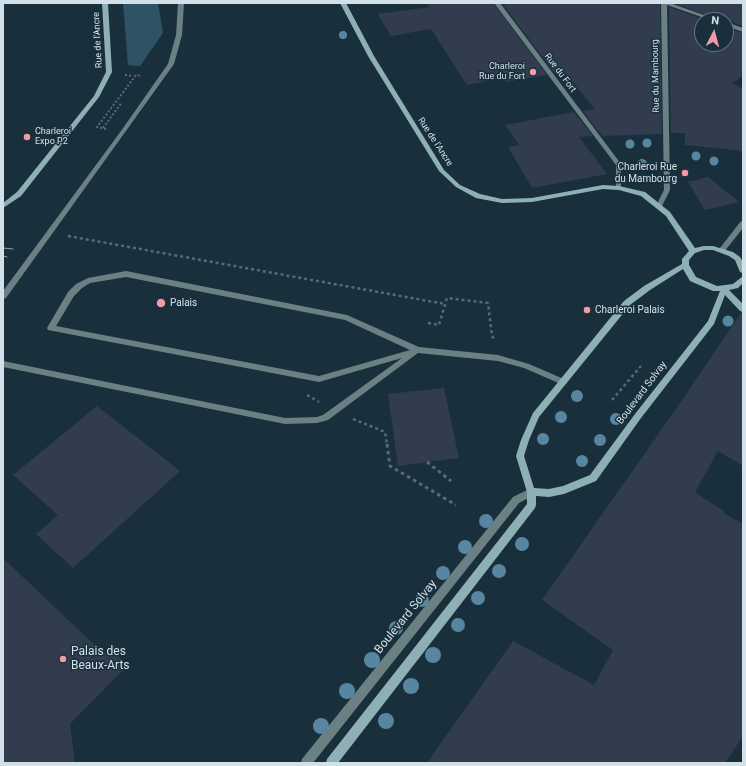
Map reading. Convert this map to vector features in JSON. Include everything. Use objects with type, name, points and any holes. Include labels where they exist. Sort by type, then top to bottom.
[{"type":"street","name":"Rue de l'Ancre","points":[[3,206],[23,190],[97,96],[109,72],[105,3]]},
{"type":"street","points":[[3,296],[171,64],[180,35],[181,3]]},
{"type":"street","name":"Rue de l'Ancre","points":[[343,3],[371,56],[442,171],[458,186],[478,196],[502,201],[532,200],[584,189],[603,187],[619,188],[643,194],[668,214],[693,251]]},
{"type":"street","name":"Rue du Fort","points":[[497,3],[619,165],[619,188]]},
{"type":"street","points":[[665,3],[694,13]]},
{"type":"street","name":"Rue du Mambourg","points":[[659,206],[667,190],[665,150],[665,3]]},
{"type":"street","points":[[722,250],[743,223]]},
{"type":"street","points":[[743,270],[738,260],[722,250],[704,248],[693,251],[686,259],[685,265],[688,272],[700,283],[716,289],[724,289],[735,286],[743,280]]},
{"type":"street","points":[[331,763],[532,505],[531,492],[520,456],[536,415],[627,303],[647,288],[685,265]]},
{"type":"street","points":[[418,350],[319,379],[51,328],[71,294],[79,286],[88,281],[126,274],[347,318],[418,350],[498,358],[526,366],[563,382]]},
{"type":"street","points":[[724,289],[743,309]]},
{"type":"street","name":"Boulevard Solvay","points":[[306,763],[516,500],[531,492],[549,493],[564,490],[593,478],[642,410],[711,322],[724,289]]},
{"type":"street","points":[[3,364],[285,421],[317,420],[325,418],[336,412],[418,350]]},
{"type":"path","points":[[49,232],[445,304]]},
{"type":"path","points":[[428,323],[439,325],[447,298],[488,303],[492,336]]},
{"type":"path","points":[[612,400],[641,366]]},
{"type":"path","points":[[306,395],[336,412],[386,432],[390,466],[456,505]]},
{"type":"path","points":[[427,462],[451,481]]},
{"type":"shaded area","points":[[123,3],[158,3],[163,33],[140,66],[128,65]]},
{"type":"building","points":[[426,3],[493,3],[547,75],[506,82],[503,78],[467,85],[431,29],[391,36],[378,14],[430,7]]},
{"type":"building","points":[[502,3],[660,3],[662,134],[602,136],[583,111],[595,109],[564,72],[555,74]]},
{"type":"building","points":[[674,3],[743,3],[743,26],[734,23],[734,12],[698,12]]},
{"type":"building","points":[[669,7],[694,16],[694,52],[734,52],[734,30],[743,33],[743,75],[732,84],[743,88],[743,151],[685,145],[685,133],[671,133]]},
{"type":"building","points":[[574,112],[593,136],[579,137],[607,174],[532,188],[508,147],[519,145],[505,125]]},
{"type":"building","points":[[708,177],[739,202],[705,210],[688,182]]},
{"type":"building","points":[[741,313],[743,313],[743,466],[718,451],[695,492],[725,512],[724,513],[743,524],[743,736],[725,763],[427,763],[513,641],[594,685],[613,650],[542,600],[678,406]]},
{"type":"building","points":[[444,388],[459,458],[398,466],[388,394]]},
{"type":"building","points":[[97,406],[180,471],[73,568],[36,534],[58,515],[13,475]]},
{"type":"building","name":"Palais des Beaux-Arts","points":[[3,558],[104,654],[109,648],[128,665],[70,724],[75,763],[3,763]]},
{"type":"tram line","points":[[3,248],[13,249]]},
{"type":"tram line","points":[[3,256],[7,257]]},
{"type":"place","name":"Charleroi Rue du Fort","points":[[533,72]]},
{"type":"place","name":"Charleroi Expo P2","points":[[27,137]]},
{"type":"place","name":"Charleroi Rue du Mambourg","points":[[685,173]]},
{"type":"place","name":"Palais","points":[[161,303]]},
{"type":"place","name":"Charleroi Palais","points":[[587,310]]},
{"type":"place","name":"Palais des Beaux-Arts","points":[[63,659]]}]
